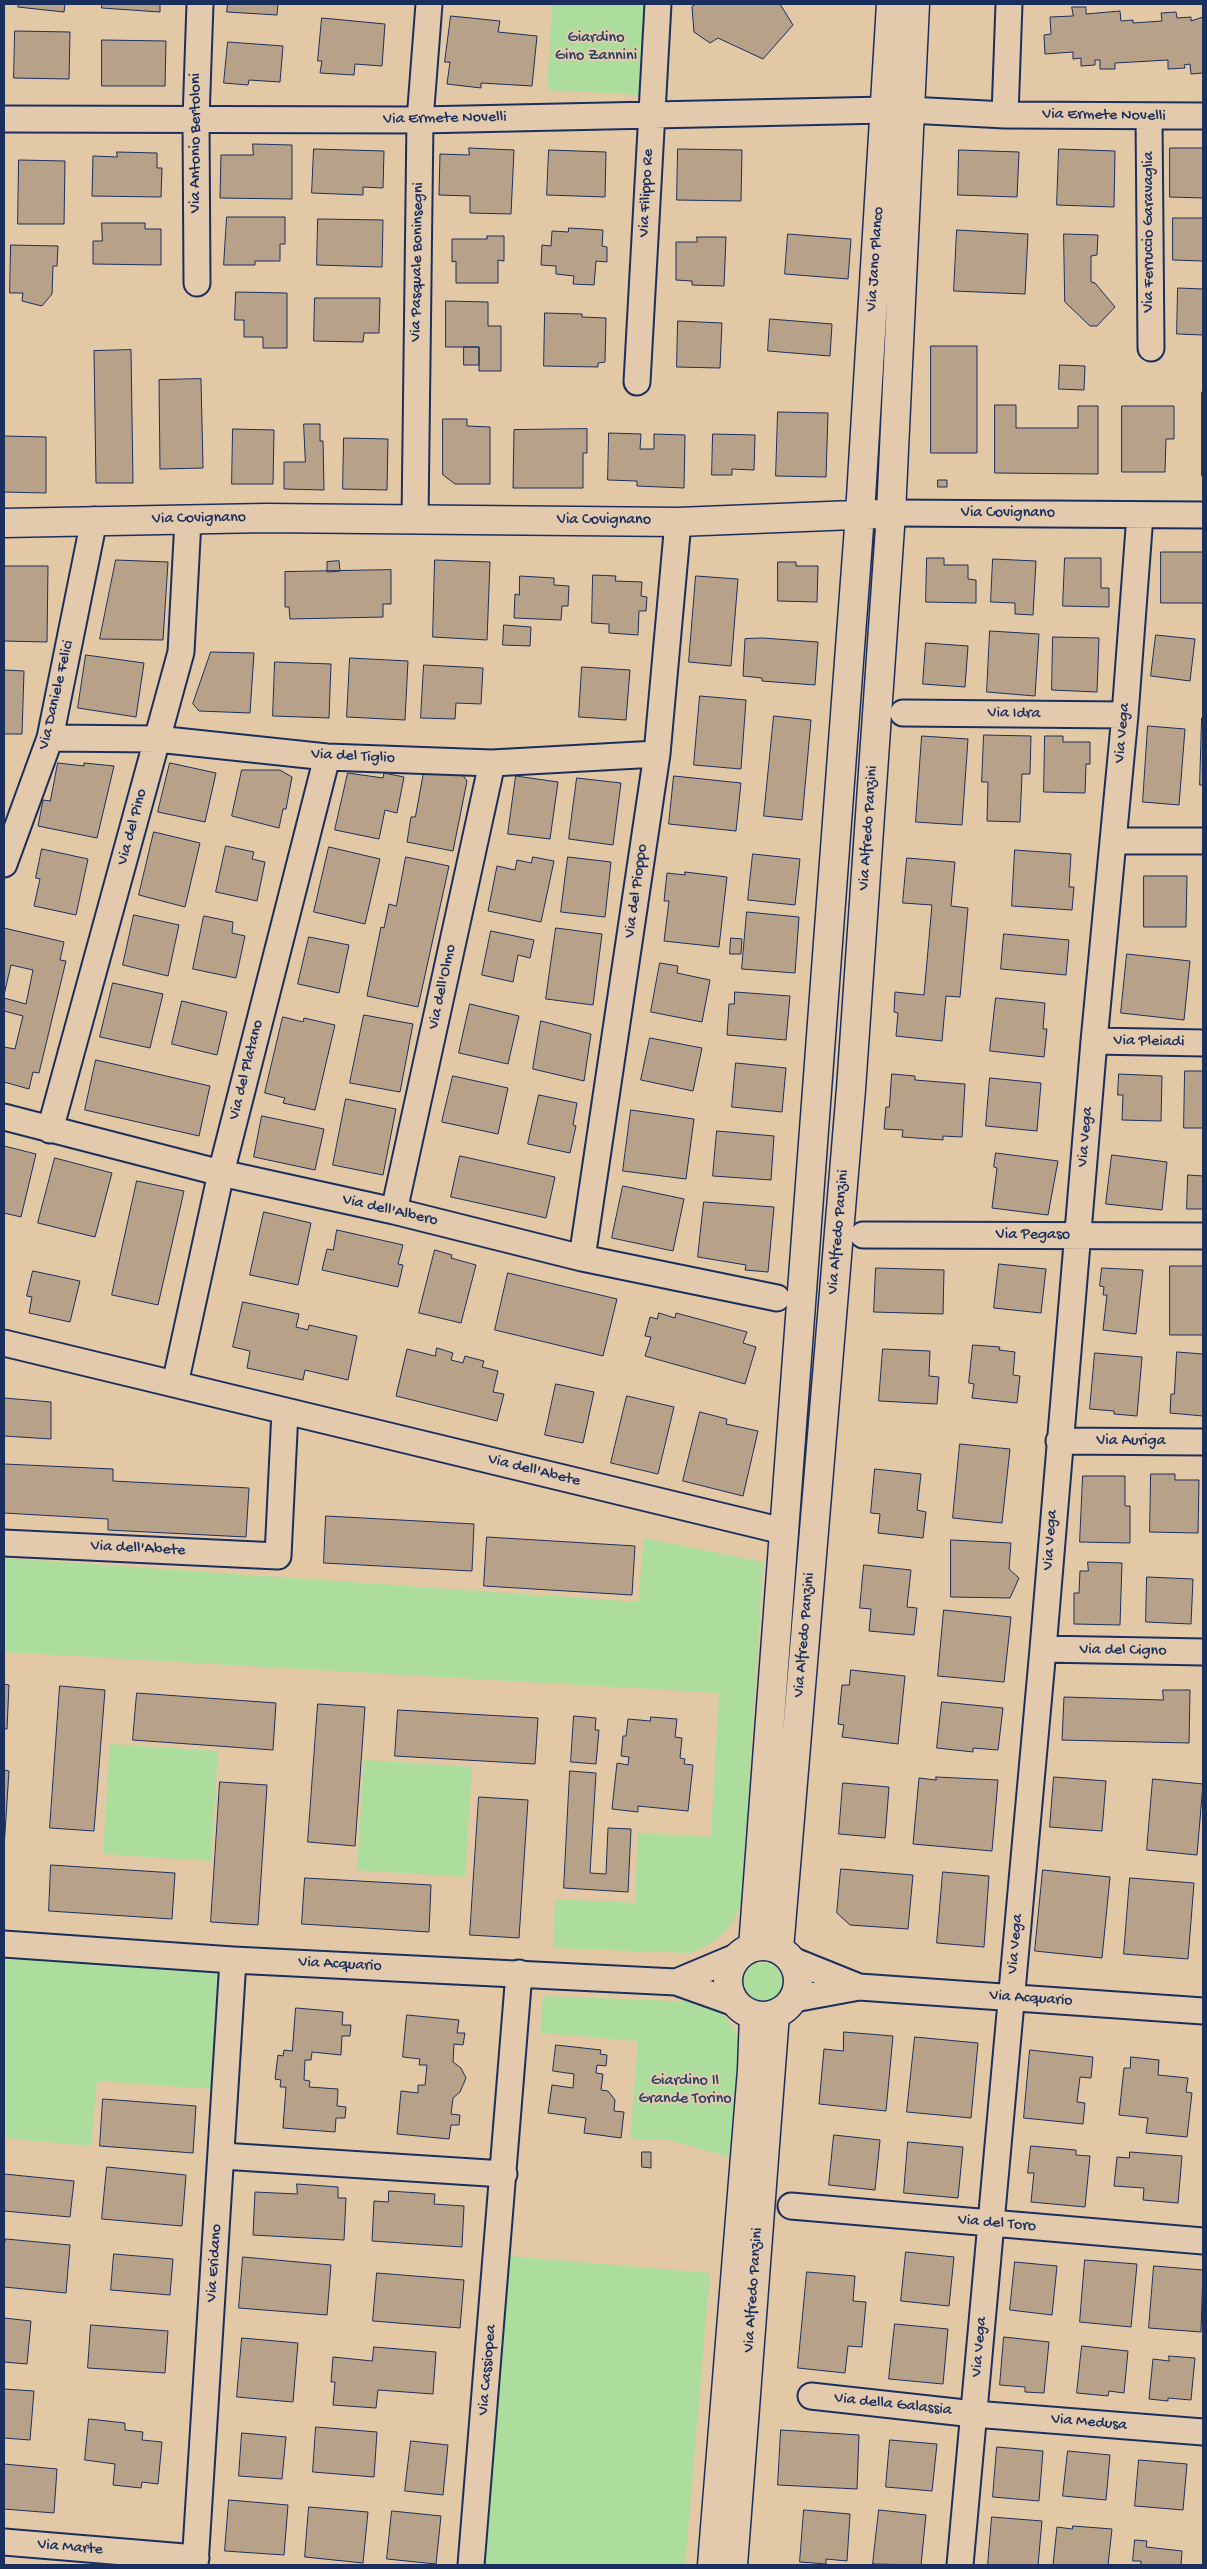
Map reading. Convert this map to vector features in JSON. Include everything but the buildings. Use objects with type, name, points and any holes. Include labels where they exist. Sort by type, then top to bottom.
[{"type":"main road","name":"Via Jano Planco","points":[[891,4],[897,110],[891,513]]},
{"type":"main road","name":"Via Jano Planco","points":[[860,514],[897,110],[915,4]]},
{"type":"main road","name":"Via Covignano","points":[[4,522],[94,520],[415,520],[678,522],[891,513]]},
{"type":"main road","name":"Via Alfredo Panzini","points":[[765,1953],[851,1089],[891,513]]},
{"type":"main road","name":"Via Alfredo Panzini","points":[[765,1953],[783,1531],[860,514]]},
{"type":"main road","name":"Via Alfredo Panzini","points":[[712,2565],[752,2070],[764,2008],[798,1985],[797,1971],[765,1953]]},
{"type":"main road","name":"Via Alfredo Panzini","points":[[764,2008],[729,1990],[728,1978],[730,1967],[765,1953]]},
{"type":"main road","name":"Via Alfredo Panzini","points":[[734,2565],[764,2008]]},
{"type":"street","name":"Via Antonio Bertoloni","points":[[197,283],[196,119],[200,4]]},
{"type":"street","name":"Via Pasquale Boninsegni","points":[[415,520],[420,120],[429,4]]},
{"type":"street","name":"Via Filippo Re","points":[[637,382],[650,114],[658,4]]},
{"type":"street","points":[[1005,115],[1009,4]]},
{"type":"street","name":"Via Ermete Novelli","points":[[4,119],[420,120],[897,110],[1005,115],[1203,116]]},
{"type":"street","name":"Via Ferruccio Garavaglia","points":[[1149,116],[1151,348]]},
{"type":"street","name":"Via Covignano","points":[[891,513],[1203,515]]},
{"type":"street","name":"Via Vega","points":[[960,2565],[1043,1649],[1094,1041],[1125,716],[1140,515]]},
{"type":"street","name":"Via Daniele Felici","points":[[4,864],[50,738],[94,520]]},
{"type":"street","name":"Via del Pino","points":[[50,1130],[181,652],[188,520]]},
{"type":"street","name":"Via del Pioppo","points":[[582,1258],[657,754],[678,522]]},
{"type":"street","name":"Via Idra","points":[[903,713],[1125,716]]},
{"type":"street","name":"Via del Tiglio","points":[[50,738],[157,739],[327,757],[492,763],[657,754]]},
{"type":"street","name":"Via del Platano","points":[[176,1384],[221,1173],[327,757]]},
{"type":"street","name":"Via dell'Olmo","points":[[394,1211],[492,763]]},
{"type":"street","points":[[1113,841],[1203,841]]},
{"type":"street","name":"Via Pleiadi","points":[[1094,1041],[1203,1043]]},
{"type":"street","name":"Via dell'Albero","points":[[4,1117],[221,1173],[394,1211],[582,1258],[777,1298]]},
{"type":"street","name":"Via Pegaso","points":[[863,1235],[1203,1236]]},
{"type":"street","name":"Via dell'Abete","points":[[4,1342],[783,1531]]},
{"type":"street","name":"Via dell'Abete","points":[[4,1543],[278,1556],[285,1411]]},
{"type":"street","name":"Via Auriga","points":[[1059,1441],[1203,1442]]},
{"type":"street","name":"Via del Cigno","points":[[1043,1649],[1203,1652]]},
{"type":"street","name":"Via Acquario","points":[[4,1944],[233,1960],[676,1982],[764,2008],[859,1987]]},
{"type":"street","name":"Via Acquario","points":[[676,1982],[765,1953],[859,1987],[1203,2011]]},
{"type":"street","name":"Via Eridano","points":[[196,2562],[233,1960]]},
{"type":"street","name":"Via Cassiopea","points":[[470,2565],[504,2174],[519,1973]]},
{"type":"street","points":[[222,2156],[504,2174]]},
{"type":"street","name":"Via del Toro","points":[[791,2206],[1203,2241]]},
{"type":"street","name":"Via della Galassia","points":[[811,2396],[974,2414]]},
{"type":"street","name":"Via Medusa","points":[[974,2414],[1203,2432]]},
{"type":"street","name":"Via Marte","points":[[4,2542],[196,2562]]},
{"type":"green space","name":"Giardino Gino Zannini","points":[[552,4],[647,4],[642,95],[547,90]]},
{"type":"green space","points":[[644,1538],[763,1562],[742,1899],[734,1918],[724,1933],[709,1944],[690,1953],[553,1948],[555,1899],[635,1903],[638,1833],[711,1837],[719,1693],[4,1652],[4,1558],[638,1602]]},
{"type":"green space","points":[[110,1744],[218,1751],[211,1861],[103,1854]]},
{"type":"green space","points":[[364,1760],[472,1767],[465,1877],[357,1870]]},
{"type":"green space","points":[[4,1957],[222,1971],[214,2089],[97,2081],[91,2146],[4,2138]]},
{"type":"green space","points":[[763,1962],[777,1968],[783,1982],[777,1996],[763,2002],[749,1996],[743,1982],[749,1968]]},
{"type":"green space","name":"Giardino Il Grande Torino","points":[[543,1996],[698,2002],[713,2007],[724,2015],[739,2041],[730,2157],[668,2140],[630,2140],[638,2041],[540,2033]]},
{"type":"green space","points":[[508,2256],[710,2273],[685,2565],[482,2565]]}]
